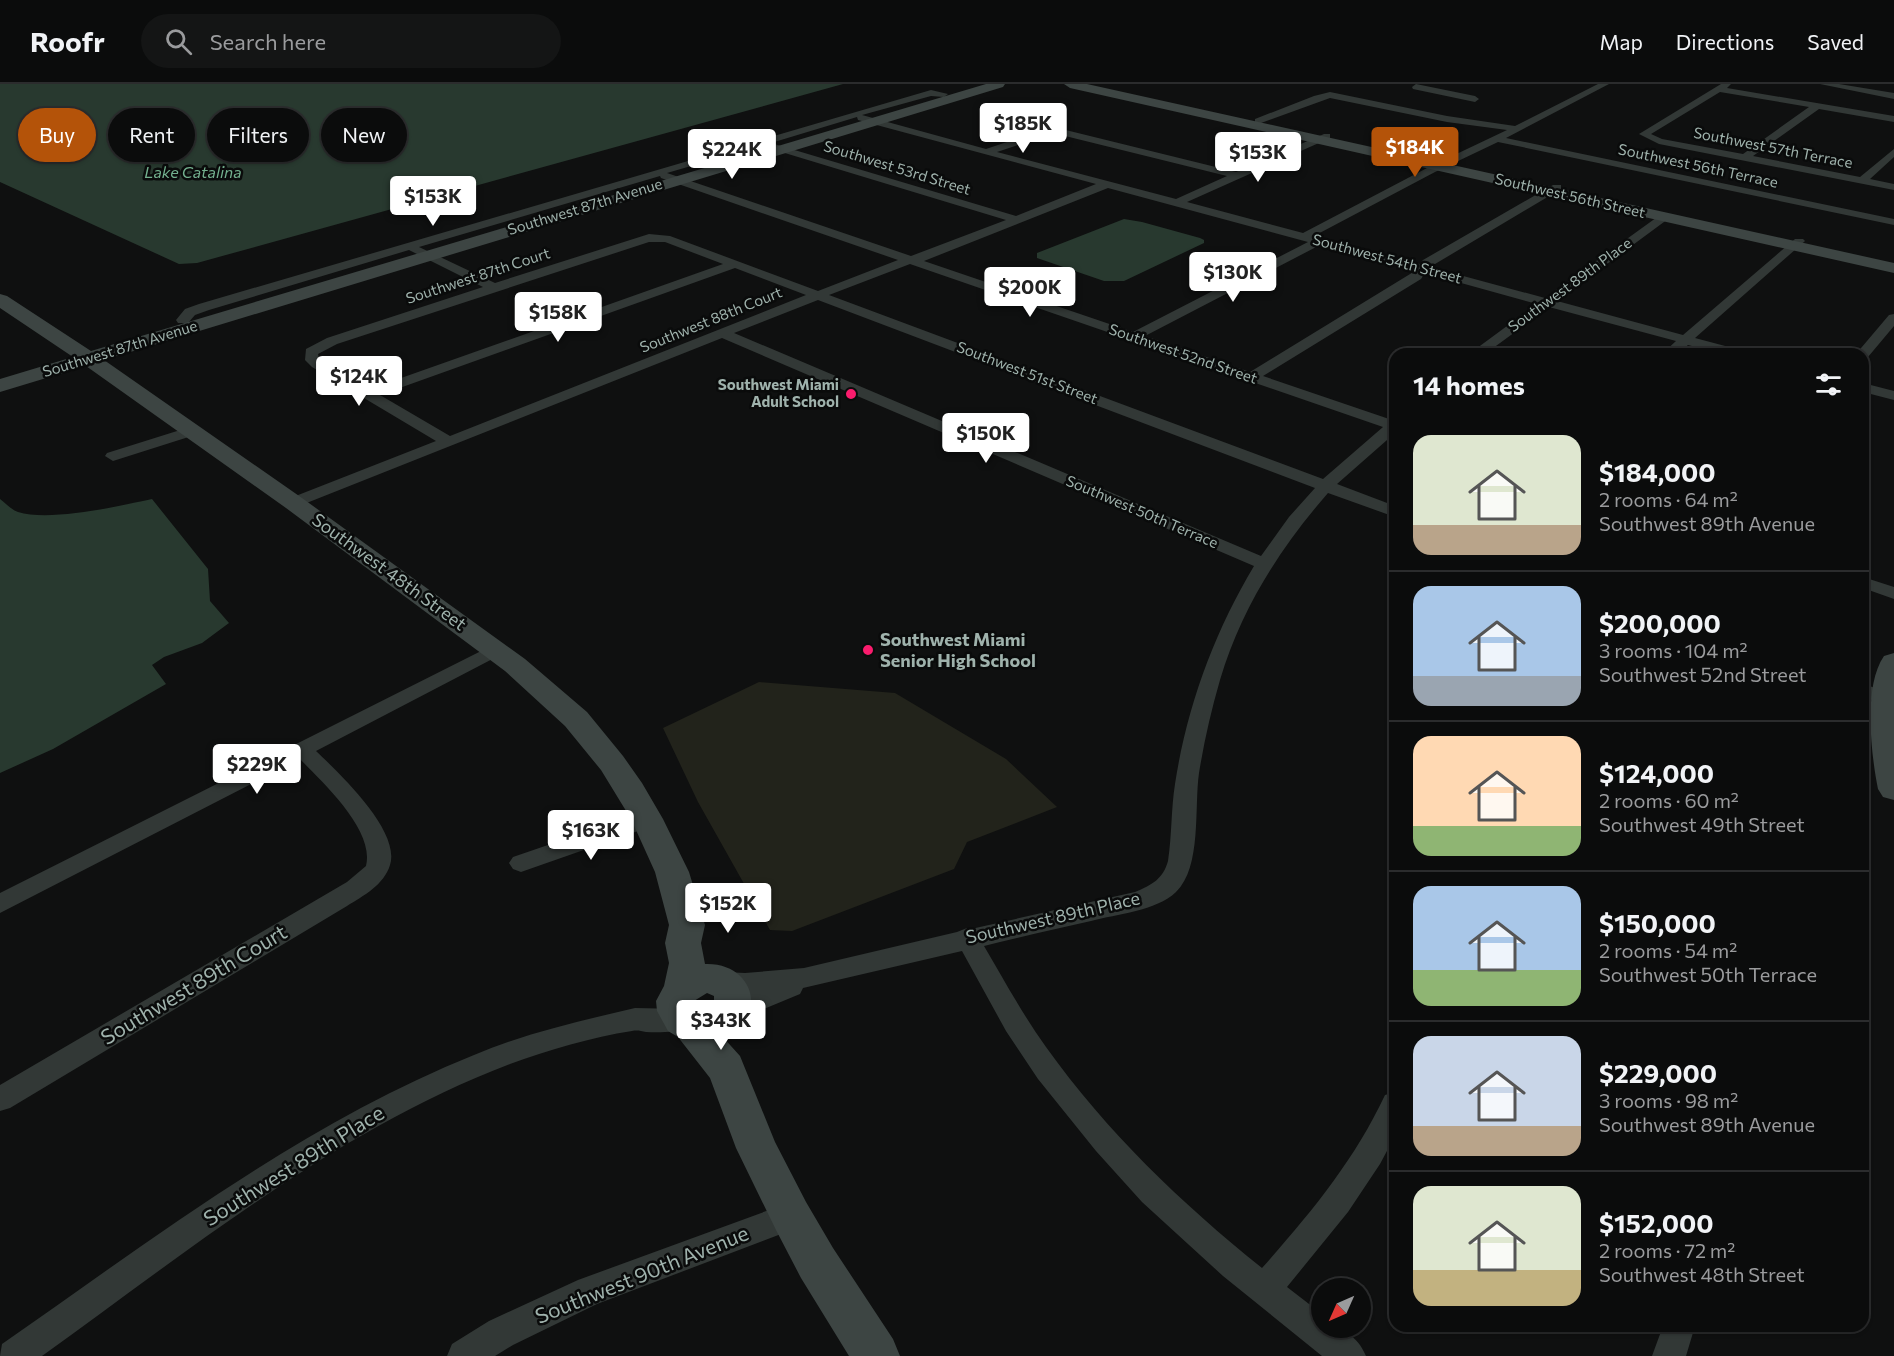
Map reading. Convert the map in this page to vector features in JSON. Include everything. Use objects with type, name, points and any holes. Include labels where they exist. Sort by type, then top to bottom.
[{"type":"main road","name":"Southwest 87th Avenue","points":[[944,97],[979,84]]},
{"type":"main road","name":"Southwest 87th Avenue","points":[[0,376],[84,355],[421,253],[554,210],[866,119],[999,84]]},
{"type":"main road","name":"Southwest 56th Street","points":[[1070,84],[1796,243],[1894,268]]},
{"type":"main road","name":"Southwest 56th Street","points":[[1095,84],[1324,138]]},
{"type":"main road","name":"Southwest 56th Street","points":[[1553,189],[1664,217],[1894,262]]},
{"type":"main road","name":"Southwest 87th Avenue","points":[[0,386],[183,320],[421,253]]},
{"type":"main road","name":"Southwest 48th Street","points":[[0,300],[84,355],[294,503],[536,681],[576,719],[612,763],[647,819],[672,873],[687,925],[683,943],[687,963],[703,1003]]},
{"type":"main road","points":[[1894,662],[1875,694],[1885,727],[1894,789]]},
{"type":"main road","points":[[703,1003],[713,1055],[726,1068],[757,1148],[817,1263],[876,1356]]},
{"type":"street","points":[[1304,237],[1605,84]]},
{"type":"street","points":[[1824,84],[1894,96]]},
{"type":"street","points":[[1723,86],[1817,106],[1894,119]]},
{"type":"street","name":"Southwest 57th Terrace","points":[[1723,86],[1644,134],[1647,137],[1744,158],[1894,187]]},
{"type":"street","points":[[1416,87],[1475,99]]},
{"type":"street","name":"Southwest 87th Avenue","points":[[183,320],[190,312],[204,307],[554,210],[927,94],[944,97]]},
{"type":"street","points":[[1258,121],[1330,95],[1460,121],[1517,129]]},
{"type":"street","points":[[1376,104],[1387,99]]},
{"type":"street","points":[[1744,158],[1817,106]]},
{"type":"street","points":[[1006,114],[1014,120],[1238,176]]},
{"type":"street","name":"Southwest 54th Street","points":[[866,119],[1718,348]]},
{"type":"street","points":[[1443,128],[1460,121]]},
{"type":"street","points":[[987,152],[1052,130]]},
{"type":"street","points":[[1176,203],[1324,138]]},
{"type":"street","name":"Southwest 56th Terrace","points":[[1497,139],[1894,222]]},
{"type":"street","name":"Southwest 53rd Street","points":[[774,147],[1017,220]]},
{"type":"street","points":[[1862,181],[1894,152]]},
{"type":"street","name":"Southwest 52nd Street","points":[[670,178],[1251,377],[1389,420]]},
{"type":"street","name":"Southwest 88th Court","points":[[294,503],[819,294],[1107,184]]},
{"type":"street","points":[[1251,377],[1408,282],[1427,263],[1553,189]]},
{"type":"street","name":"Southwest 89th Place","points":[[1484,348],[1664,217]]},
{"type":"street","name":"Southwest 51st Street","points":[[658,237],[678,241],[1389,510]]},
{"type":"street","name":"Southwest 87th Court","points":[[369,394],[312,360],[311,352],[332,341],[634,242],[658,237]]},
{"type":"street","points":[[1133,337],[1318,241]]},
{"type":"street","points":[[1676,348],[1796,243]]},
{"type":"street","points":[[421,253],[495,288]]},
{"type":"street","points":[[369,394],[736,263]]},
{"type":"street","points":[[1868,348],[1894,318]]},
{"type":"street","name":"Southwest 50th Terrace","points":[[722,333],[1263,563]]},
{"type":"street","points":[[1869,389],[1894,396]]},
{"type":"street","points":[[369,394],[449,442]]},
{"type":"street","name":"Southwest 89th Place","points":[[14,1356],[267,1179],[378,1112],[441,1081],[545,1041],[635,1019],[647,1021],[703,1003],[787,991],[804,978],[1139,900],[1168,885],[1175,878],[1182,844],[1190,762],[1205,699],[1243,599],[1263,563],[1303,510],[1389,423]]},
{"type":"street","points":[[113,456],[193,431]]},
{"type":"street","points":[[1869,584],[1894,593]]},
{"type":"street","points":[[0,904],[495,650]]},
{"type":"street","name":"Southwest 89th Court","points":[[0,1099],[347,894],[368,878],[379,861],[379,849],[366,823],[340,789],[303,749]]},
{"type":"street","points":[[521,863],[647,819]]},
{"type":"street","points":[[967,939],[1022,1034],[1047,1070],[1098,1133],[1169,1207],[1264,1289],[1349,1356]]},
{"type":"street","points":[[1264,1289],[1339,1201],[1378,1140],[1389,1117]]},
{"type":"street","name":"Southwest 90th Avenue","points":[[464,1356],[501,1333],[589,1291],[791,1216]]},
{"type":"street","points":[[1669,1356],[1677,1332]]},
{"type":"shaded area","points":[[759,682],[895,693],[1006,759],[1057,807],[967,842],[954,869],[792,931],[770,930],[698,802],[663,728]]},
{"type":"water","name":"Lake Catalina","points":[[0,84],[843,84],[197,263],[179,264],[0,182]]},
{"type":"water","points":[[1124,219],[1200,238],[1204,240],[1204,243],[1124,281],[1104,281],[1037,258],[1037,253]]},
{"type":"water","points":[[0,499],[18,512],[48,515],[85,512],[152,499],[208,569],[210,601],[229,623],[202,643],[164,657],[152,665],[166,684],[53,749],[0,773]]},
{"type":"place","name":"Southwest Miami Adult School","points":[[851,394]]},
{"type":"place","name":"Southwest Miami Senior High School","points":[[868,650]]}]
